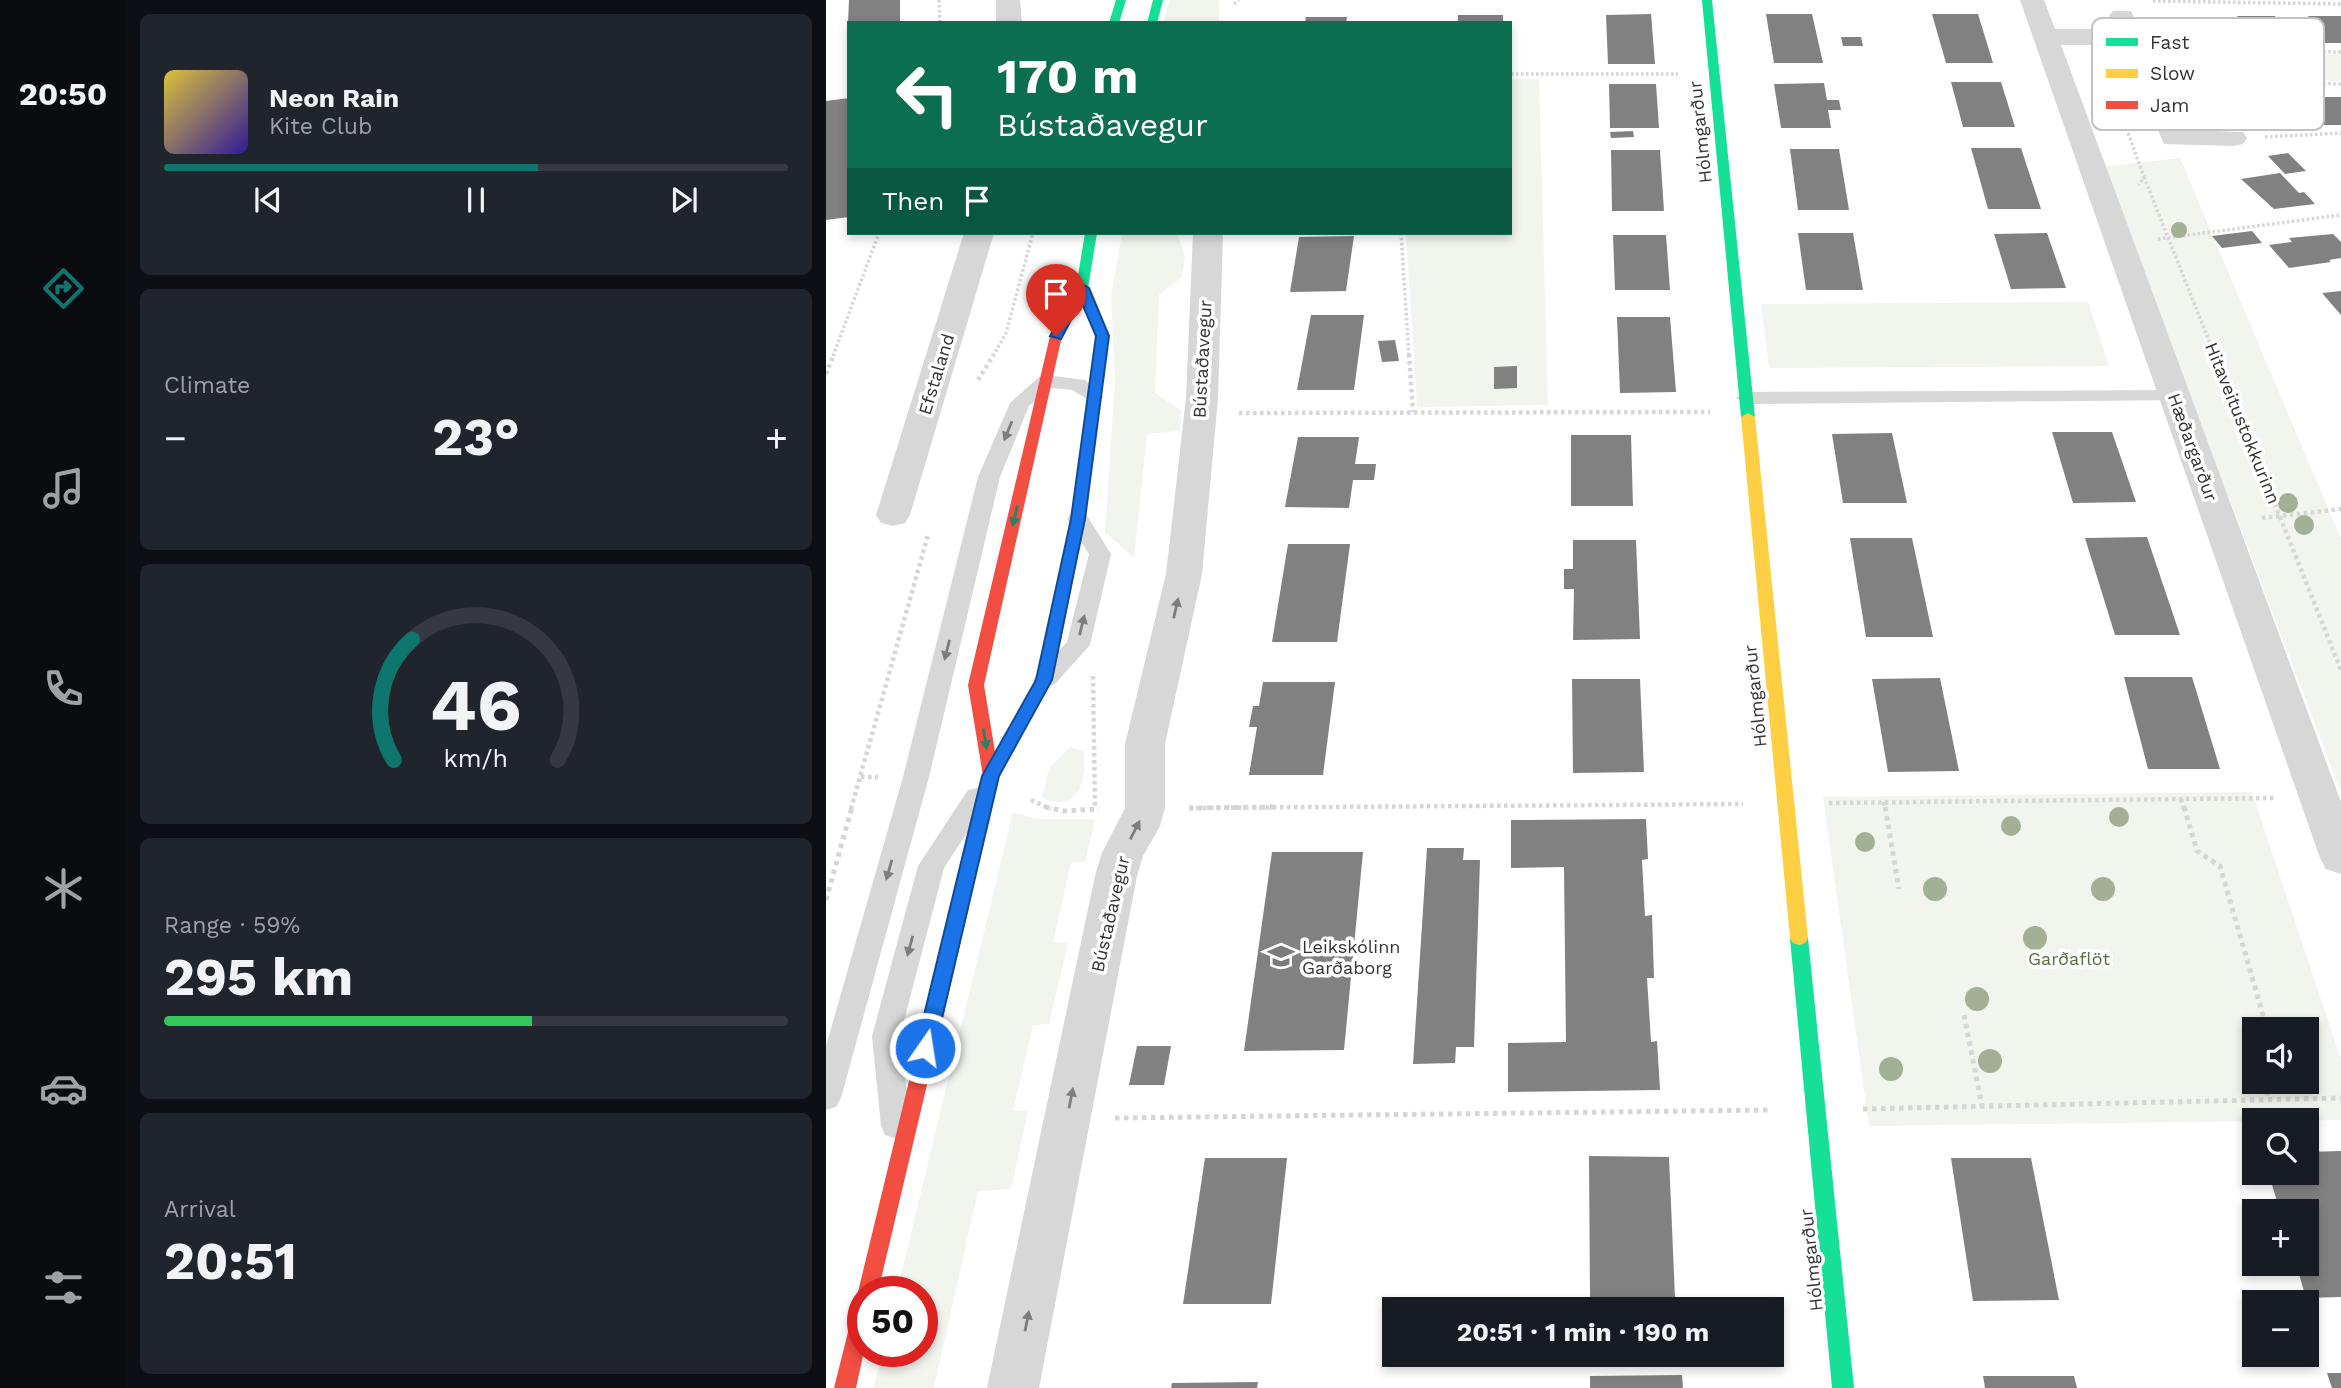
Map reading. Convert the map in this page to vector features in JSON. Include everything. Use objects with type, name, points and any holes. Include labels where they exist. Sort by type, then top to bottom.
[{"type":"main road","points":[[1115,21],[1121,0]]},
{"type":"main road","points":[[1153,21],[1158,0]]},
{"type":"main road","name":"Hólmgarður","points":[[1707,0],[1843,1388]]},
{"type":"main road","points":[[990,776],[976,685],[1056,336],[1082,288],[1091,235]]},
{"type":"main road","points":[[1078,519],[1102,336],[1082,288]]},
{"type":"main road","points":[[872,1276],[990,776],[1044,680]]},
{"type":"street","points":[[1008,0],[1009,21]]},
{"type":"street","name":"Hæðargarður","points":[[2032,0],[2341,858]]},
{"type":"street","points":[[2045,37],[2092,31]]},
{"type":"street","points":[[2171,130],[2174,138],[2232,138]]},
{"type":"street","name":"Efstaland","points":[[892,516],[978,235]]},
{"type":"street","name":"Bústaðavegur","points":[[1013,1388],[1116,876],[1122,855],[1139,826],[1144,808],[1145,744],[1184,574],[1202,398],[1208,235]]},
{"type":"lane","points":[[826,1098],[916,777],[989,477],[1020,403],[1045,381],[1078,384],[1094,397]]},
{"type":"lane","points":[[1746,405],[2175,396]]},
{"type":"lane","points":[[1044,680],[1077,645],[1100,554],[1078,519]]},
{"type":"lane","points":[[899,1156],[886,1036],[931,866],[990,776]]},
{"type":"lane","points":[[826,1339],[848,1373]]},
{"type":"path","points":[[939,0],[940,21]]},
{"type":"path","points":[[1234,4],[1239,0]]},
{"type":"path","points":[[2188,2],[2341,4]]},
{"type":"path","points":[[1512,75],[1714,74]]},
{"type":"path","name":"Hitaveitustokkurinn","points":[[2127,130],[2341,670]]},
{"type":"path","points":[[2232,138],[2341,133]]},
{"type":"path","points":[[2138,187],[2144,177]]},
{"type":"path","points":[[2154,239],[2341,215]]},
{"type":"path","points":[[826,374],[877,235]]},
{"type":"path","points":[[973,390],[1006,333],[1032,235]]},
{"type":"path","points":[[1401,235],[1413,412]]},
{"type":"path","points":[[1236,413],[1746,405]]},
{"type":"path","points":[[2262,518],[2341,509]]},
{"type":"path","points":[[826,900],[930,528]]},
{"type":"path","points":[[1092,671],[1095,691],[1095,809]]},
{"type":"path","points":[[1820,803],[2319,797]]},
{"type":"path","points":[[2181,799],[2197,850],[2220,866],[2264,1017]]},
{"type":"path","points":[[1031,800],[1055,812],[1083,811]]},
{"type":"path","points":[[1884,802],[1899,889]]},
{"type":"path","points":[[1187,808],[1748,804]]},
{"type":"path","points":[[1964,1015],[1982,1107]]},
{"type":"path","points":[[2268,1094],[2268,1100]]},
{"type":"path","points":[[1855,1110],[2341,1098]]},
{"type":"path","points":[[1113,1118],[1773,1110]]},
{"type":"green space","points":[[1170,0],[1219,0],[1219,21],[1164,21]]},
{"type":"green space","points":[[2324,54],[2341,54],[2341,81],[2324,81]]},
{"type":"green space","points":[[1512,79],[1539,79],[1548,405],[1417,407],[1406,235],[1512,235]]},
{"type":"green space","points":[[2180,158],[2341,539],[2341,792],[2103,167]]},
{"type":"green space","points":[[1122,235],[1178,235],[1185,256],[1182,277],[1159,295],[1155,393],[1181,410],[1180,431],[1147,434],[1134,558],[1105,532],[1115,381],[1111,296]]},
{"type":"green space","points":[[2088,302],[2109,366],[1769,368],[1761,304]]},
{"type":"green space","points":[[1070,747],[1083,751],[1084,773],[1078,791],[1072,798],[1064,801],[1054,802],[1042,798],[1049,768]]},
{"type":"green space","name":"Garðaflöt","points":[[2252,792],[2341,1059],[2341,1120],[2319,1120],[2319,1108],[2242,1108],[2242,1121],[1869,1126],[1823,797]]},
{"type":"green space","points":[[1013,812],[1037,819],[1095,819],[1085,862],[1071,863],[1053,942],[1068,943],[1049,1024],[1033,1025],[1013,1110],[1028,1111],[1011,1189],[978,1191],[934,1388],[874,1388],[879,1367],[938,1367],[938,1276],[901,1276]]},
{"type":"building","points":[[849,0],[900,0],[900,21],[848,21]]},
{"type":"building","points":[[1651,14],[1655,64],[1608,64],[1606,15]]},
{"type":"building","points":[[1766,14],[1812,14],[1823,63],[1774,63]]},
{"type":"building","points":[[1932,14],[1978,14],[1993,63],[1946,63]]},
{"type":"building","points":[[1458,15],[1503,15],[1503,21],[1458,21]]},
{"type":"building","points":[[2237,16],[2276,18],[2238,18]]},
{"type":"building","points":[[2308,16],[2341,16],[2341,43],[2324,43],[2324,18]]},
{"type":"building","points":[[1306,17],[1347,17],[1346,21],[1305,21]]},
{"type":"building","points":[[1841,37],[1861,37],[1863,46],[1843,46]]},
{"type":"building","points":[[1951,82],[2001,82],[2015,127],[1963,127]]},
{"type":"building","points":[[1824,83],[1827,100],[1839,100],[1841,110],[1828,110],[1831,128],[1781,128],[1774,84]]},
{"type":"building","points":[[1609,84],[1656,84],[1659,128],[1610,128]]},
{"type":"building","points":[[2324,97],[2341,97],[2341,125],[2324,125]]},
{"type":"building","points":[[847,98],[847,217],[826,220],[826,101]]},
{"type":"building","points":[[1633,131],[1634,137],[1611,138],[1610,132]]},
{"type":"building","points":[[1971,148],[2021,148],[2041,209],[1988,209]]},
{"type":"building","points":[[1790,149],[1839,149],[1849,210],[1798,210]]},
{"type":"building","points":[[1611,150],[1660,150],[1664,211],[1612,211]]},
{"type":"building","points":[[2288,153],[2306,171],[2285,174],[2268,156]]},
{"type":"building","points":[[2280,173],[2299,193],[2304,192],[2315,204],[2274,209],[2241,179]]},
{"type":"building","points":[[2252,231],[2262,243],[2222,248],[2212,236]]},
{"type":"building","points":[[1798,233],[1853,233],[1863,290],[1806,290]]},
{"type":"building","points":[[2047,233],[2066,288],[2011,289],[1994,234]]},
{"type":"building","points":[[2333,234],[2341,242],[2341,258],[2329,260],[2331,262],[2289,268],[2269,245],[2292,242],[2289,238]]},
{"type":"building","points":[[1613,235],[1666,235],[1670,290],[1615,290]]},
{"type":"building","points":[[1354,236],[1346,291],[1290,292],[1299,237]]},
{"type":"building","points":[[2341,291],[2341,315],[2322,293]]},
{"type":"building","points":[[1311,315],[1364,315],[1354,390],[1297,390]]},
{"type":"building","points":[[1617,317],[1670,317],[1676,392],[1620,393]]},
{"type":"building","points":[[1395,340],[1399,361],[1382,362],[1378,341]]},
{"type":"building","points":[[1517,366],[1517,388],[1494,389],[1494,367]]},
{"type":"building","points":[[2052,432],[2112,432],[2136,502],[2073,503]]},
{"type":"building","points":[[1892,433],[1907,503],[1843,503],[1832,434]]},
{"type":"building","points":[[1571,435],[1631,435],[1633,506],[1571,506]]},
{"type":"building","points":[[1298,437],[1359,437],[1355,464],[1376,464],[1374,480],[1353,480],[1349,508],[1285,507]]},
{"type":"building","points":[[2147,537],[2180,635],[2115,635],[2085,538]]},
{"type":"building","points":[[1850,538],[1912,538],[1933,637],[1866,637]]},
{"type":"building","points":[[1573,540],[1636,540],[1640,639],[1573,640],[1574,589],[1564,589],[1564,569],[1573,569]]},
{"type":"building","points":[[1288,544],[1350,544],[1337,642],[1272,642]]},
{"type":"building","points":[[2124,677],[2192,677],[2220,769],[2148,769]]},
{"type":"building","points":[[1940,678],[1959,771],[1888,772],[1872,679]]},
{"type":"building","points":[[1572,679],[1640,679],[1644,772],[1573,773]]},
{"type":"building","points":[[1263,682],[1335,682],[1323,775],[1249,775],[1257,727],[1249,727],[1253,706],[1259,706]]},
{"type":"building","points":[[1646,819],[1648,859],[1642,860],[1645,916],[1652,915],[1654,978],[1647,978],[1651,1042],[1657,1041],[1660,1090],[1508,1092],[1508,1043],[1566,1042],[1564,867],[1511,868],[1511,820]]},
{"type":"building","points":[[1427,848],[1464,848],[1463,860],[1480,860],[1474,1047],[1456,1047],[1455,1063],[1413,1064]]},
{"type":"building","points":[[1272,852],[1363,852],[1344,1050],[1244,1051]]},
{"type":"building","points":[[1137,1046],[1171,1046],[1164,1085],[1129,1085]]},
{"type":"building","points":[[2341,1151],[2341,1297],[2319,1298],[2319,1290],[2304,1290],[2300,1276],[2319,1276],[2319,1199],[2276,1199],[2272,1185],[2319,1185],[2319,1152]]},
{"type":"building","points":[[1589,1156],[1669,1157],[1675,1297],[1590,1297]]},
{"type":"building","points":[[1205,1158],[1287,1158],[1271,1304],[1183,1304]]},
{"type":"building","points":[[1951,1158],[2031,1158],[2059,1300],[1973,1301]]},
{"type":"building","points":[[2327,1373],[2341,1373],[2341,1388],[2332,1388]]},
{"type":"building","points":[[1682,1375],[1683,1388],[1590,1388],[1590,1376]]},
{"type":"building","points":[[1983,1376],[2074,1376],[2077,1388],[1985,1388]]},
{"type":"building","points":[[1258,1382],[1257,1388],[1171,1388],[1172,1383]]},
{"type":"traffic: fast","points":[[1115,21],[1121,0]]},
{"type":"traffic: fast","points":[[1153,21],[1158,0]]},
{"type":"traffic: fast","points":[[1707,0],[1748,417]]},
{"type":"traffic: fast","points":[[1064,321],[1082,288],[1091,235]]},
{"type":"traffic: fast","points":[[1053,640],[1078,519],[1103,336],[1082,288]]},
{"type":"traffic: fast","points":[[1799,938],[1843,1388]]},
{"type":"traffic: slow","points":[[1748,417],[1799,938]]},
{"type":"traffic: slow","points":[[960,907],[991,776],[1044,680],[1053,640]]},
{"type":"traffic: jam","points":[[991,776],[976,685],[1056,336],[1064,321]]},
{"type":"traffic: jam","points":[[872,1276],[960,907]]},
{"type":"traffic: jam","points":[[845,1388],[850,1367]]},
{"type":"place","name":"Leikskólinn Garðaborg","points":[[1281,956]]},
{"type":"route","points":[[925,1048],[990,776],[1044,680],[1078,519],[1102,336],[1082,288],[1056,336]]}]
